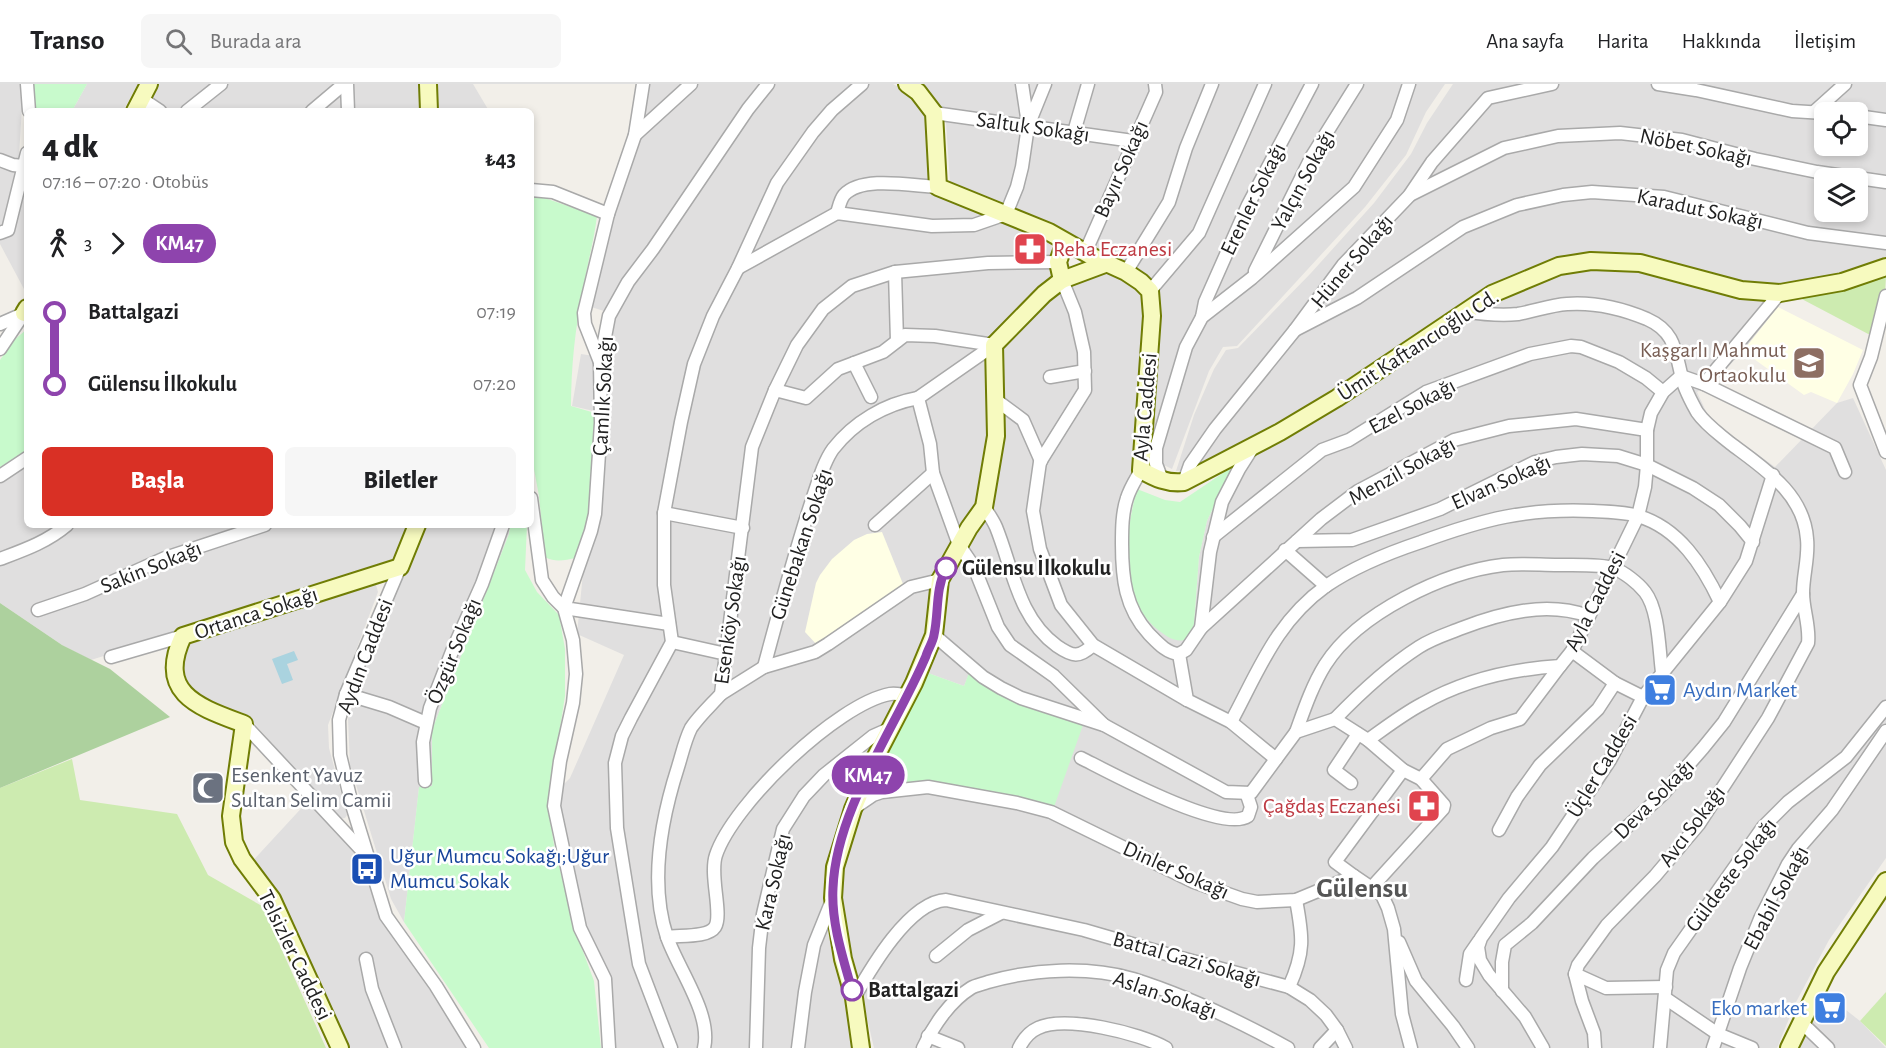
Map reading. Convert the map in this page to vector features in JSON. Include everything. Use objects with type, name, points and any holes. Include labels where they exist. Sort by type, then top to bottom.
[{"type":"street","points":[[27,84],[29,108]]},
{"type":"street","points":[[138,105],[149,84]]},
{"type":"street","points":[[191,108],[221,84]]},
{"type":"street","points":[[316,108],[346,84]]},
{"type":"street","points":[[346,84],[348,108]]},
{"type":"street","points":[[428,84],[429,108]]},
{"type":"street","points":[[600,363],[585,324],[584,313],[608,214],[635,135],[643,84]]},
{"type":"street","points":[[635,135],[691,84]]},
{"type":"street","name":"Çamlık Sokağı","points":[[564,608],[595,514],[602,423],[600,363],[609,316],[628,282],[748,109],[768,84]]},
{"type":"street","points":[[671,1048],[639,964],[617,828],[615,763],[622,736],[630,718],[672,642],[664,585],[664,513],[694,364],[713,316],[777,183],[813,132],[832,110],[862,84]]},
{"type":"street","points":[[907,84],[918,92],[934,113],[938,187]]},
{"type":"street","points":[[1022,84],[1028,126]]},
{"type":"street","points":[[738,268],[837,213],[932,226],[974,225],[1005,214],[1014,196],[1022,167],[1028,126],[1045,84]]},
{"type":"street","points":[[1074,132],[1088,84]]},
{"type":"street","name":"Bayır Sokağı","points":[[1085,253],[1156,92],[1155,84]]},
{"type":"street","points":[[1126,272],[1169,202],[1186,148],[1212,84]]},
{"type":"street","points":[[837,213],[842,198],[847,192],[867,183],[938,187],[1048,232],[1105,264],[1126,272],[1150,291],[1199,233],[1265,84]]},
{"type":"street","name":"Erenler Sokağı","points":[[1162,480],[1156,464],[1156,447],[1186,347],[1202,317],[1205,302],[1248,205],[1312,84]]},
{"type":"street","name":"Yalçın Sokağı","points":[[1252,278],[1312,156],[1357,84]]},
{"type":"street","name":"Erenler Sokağı","points":[[1202,317],[1252,278],[1351,190],[1373,161],[1397,120],[1409,84]]},
{"type":"street","name":"Hüner Sokağı","points":[[1184,482],[1190,465],[1215,429],[1295,330],[1343,265],[1409,196],[1432,162],[1501,84]]},
{"type":"street","points":[[1488,98],[1552,84]]},
{"type":"street","points":[[1658,84],[1792,111],[1814,112]]},
{"type":"street","points":[[1829,102],[1845,84]]},
{"type":"street","name":"Saltuk Sokağı","points":[[934,113],[1133,141]]},
{"type":"street","points":[[1868,118],[1886,120]]},
{"type":"street","name":"Nöbet Sokağı","points":[[1409,196],[1504,148],[1554,136],[1620,133],[1670,138],[1818,172],[1886,182]]},
{"type":"street","points":[[0,160],[23,166]]},
{"type":"street","points":[[4,232],[24,163]]},
{"type":"street","points":[[534,190],[553,192],[608,214]]},
{"type":"street","name":"Karadut Sokağı","points":[[1295,330],[1357,298],[1462,227],[1517,205],[1563,195],[1592,192],[1664,197],[1808,232],[1886,243]]},
{"type":"street","points":[[1065,242],[1058,262],[1062,280],[1075,312],[1084,352],[1084,394],[1041,461],[1033,511],[1041,549],[1061,605],[1093,645],[1186,700],[1231,722],[1276,759]]},
{"type":"street","name":"Ümit Kaftancıoğlu Cd.","points":[[1184,482],[1337,398],[1492,294],[1559,266],[1591,261],[1640,263],[1741,290],[1780,293],[1842,282],[1886,267]]},
{"type":"street","name":"Esenköy Sokağı","points":[[704,1048],[705,1038],[698,1005],[667,937],[659,898],[659,866],[664,818],[690,731],[721,694],[752,447],[775,390],[797,345],[823,309],[848,288],[895,272],[988,263],[1058,262]]},
{"type":"street","points":[[861,1048],[854,998],[843,959],[833,898],[835,867],[853,809],[909,695],[934,635],[940,580],[984,507],[996,436],[994,345],[1044,294],[1062,280],[1105,264]]},
{"type":"street","points":[[895,272],[897,341]]},
{"type":"street","name":"Ayla Caddesi","points":[[1150,291],[1152,316],[1141,470],[1127,497],[1124,509],[1122,561],[1125,590],[1134,614],[1163,647],[1179,654]]},
{"type":"street","points":[[1704,384],[1780,293]]},
{"type":"street","points":[[1886,297],[1872,357],[1860,385],[1886,452]]},
{"type":"street","points":[[1464,311],[1495,315],[1519,314],[1566,304],[1585,303],[1614,308],[1649,320],[1662,328],[1672,339],[1681,376],[1698,412],[1710,428],[1773,475],[1793,497],[1801,513],[1807,537],[1807,563],[1803,594]]},
{"type":"street","points":[[0,324],[24,313]]},
{"type":"street","points":[[0,349],[24,315]]},
{"type":"street","points":[[775,390],[806,398],[838,369],[883,352],[905,335],[914,334],[994,345]]},
{"type":"street","name":"Günebakan Sokağı","points":[[764,667],[807,516],[825,463],[833,449],[853,429],[878,411],[898,402],[918,398],[994,345]]},
{"type":"street","name":"Ezel Sokağı","points":[[1213,537],[1322,450],[1349,440],[1426,392],[1530,354],[1572,346],[1581,347],[1618,362],[1646,378],[1664,392]]},
{"type":"street","points":[[854,363],[871,397]]},
{"type":"street","points":[[1050,377],[1085,371]]},
{"type":"street","points":[[1681,376],[1704,384],[1835,448],[1845,472]]},
{"type":"street","name":"Ayla Caddesi","points":[[1363,737],[1444,692],[1512,671],[1560,666],[1572,651],[1638,516],[1647,465],[1647,430],[1652,413],[1664,392],[1681,376]]},
{"type":"street","points":[[918,398],[930,444],[933,473],[959,545],[972,564],[998,627],[1010,645],[1054,676],[1104,725]]},
{"type":"street","points":[[996,400],[1023,420],[1041,461]]},
{"type":"street","name":"Menzil Sokağı","points":[[1179,654],[1186,650],[1201,628],[1321,519],[1358,491],[1454,440],[1509,426],[1576,419],[1647,430]]},
{"type":"street","points":[[1201,628],[1213,537],[1222,502],[1253,446]]},
{"type":"street","name":"Elvan Sokağı","points":[[1298,541],[1352,540],[1440,509],[1543,459],[1573,454],[1592,454],[1618,456],[1647,465],[1693,488],[1719,505],[1753,542]]},
{"type":"street","points":[[0,476],[24,460]]},
{"type":"street","points":[[1141,470],[1162,480],[1184,482]]},
{"type":"street","points":[[875,525],[933,473]]},
{"type":"street","name":"Üçler Caddesi","points":[[1466,980],[1470,954],[1509,898],[1552,847],[1610,760],[1643,697],[1720,602],[1746,561],[1773,475]]},
{"type":"street","points":[[984,507],[995,525],[1023,605],[1043,635],[1060,648],[1076,655],[1083,654],[1093,645]]},
{"type":"street","points":[[1231,722],[1271,644],[1284,626],[1326,586],[1385,554],[1473,523],[1530,512],[1563,510],[1638,516],[1666,529],[1685,546],[1707,574],[1720,602]]},
{"type":"street","points":[[664,513],[743,528]]},
{"type":"street","points":[[534,520],[542,580],[553,597],[564,608],[573,640],[576,674],[573,702],[560,761],[554,806],[580,928],[605,979],[609,1048]]},
{"type":"street","points":[[0,559],[31,547],[63,528]]},
{"type":"street","name":"Sakin Sokağı","points":[[38,610],[85,594],[165,558],[256,528]]},
{"type":"street","name":"Aydın Caddesi","points":[[416,528],[346,694],[339,720],[340,755],[352,805],[386,916],[436,986],[474,1048]]},
{"type":"street","name":"Özgür Sokağı","points":[[425,781],[423,742],[426,723],[502,528]]},
{"type":"street","points":[[1285,550],[1326,586]]},
{"type":"street","points":[[934,635],[982,677],[1001,688],[1022,698],[1104,725],[1226,792],[1247,795],[1254,790],[1296,732],[1316,681],[1326,664],[1358,630],[1387,608],[1414,593],[1472,570],[1504,565],[1612,568],[1638,584],[1647,594],[1656,624],[1662,672]]},
{"type":"street","name":"Ortanca Sokağı","points":[[111,657],[400,567]]},
{"type":"street","points":[[721,694],[764,667],[814,652],[911,587],[940,580]]},
{"type":"street","name":"Avcı Sokağı","points":[[1575,974],[1578,965],[1607,925],[1655,876],[1699,824],[1768,718],[1808,643],[1809,634],[1803,594]]},
{"type":"street","name":"Deva Sokağı","points":[[1502,991],[1502,962],[1505,945],[1532,923],[1593,858],[1663,794],[1703,748],[1724,722],[1803,594]]},
{"type":"street","points":[[564,608],[669,624]]},
{"type":"street","points":[[1296,732],[1335,718],[1380,675],[1421,646],[1440,636],[1506,613],[1566,610],[1588,616]]},
{"type":"street","points":[[183,636],[175,652],[173,663],[177,680],[192,702],[244,724],[370,859]]},
{"type":"street","points":[[672,642],[726,654]]},
{"type":"street","points":[[1572,651],[1615,683],[1643,697]]},
{"type":"street","points":[[1179,654],[1186,700]]},
{"type":"street","points":[[1421,779],[1447,749],[1491,728],[1520,718],[1560,666]]},
{"type":"street","points":[[1499,830],[1517,797],[1540,765],[1598,709],[1615,683]]},
{"type":"street","points":[[346,694],[389,707],[426,723]]},
{"type":"street","points":[[667,937],[683,934],[700,935],[714,929],[717,917],[712,872],[716,854],[721,842],[751,799],[780,766],[820,734],[870,701],[891,694],[909,695]]},
{"type":"street","name":"Güldeste Sokağı","points":[[1660,1048],[1667,970],[1674,953],[1763,827],[1788,802],[1846,757],[1886,707]]},
{"type":"street","points":[[1335,718],[1363,737],[1403,770],[1421,779],[1444,805],[1443,809],[1372,887]]},
{"type":"street","name":"Telsizler Caddesi","points":[[244,724],[231,816],[234,842],[242,859],[272,899],[340,1048]]},
{"type":"street","name":"Kara Sokağı","points":[[756,1048],[759,948],[763,914],[783,829],[804,796],[824,775],[873,736],[891,728]]},
{"type":"street","name":"Ebabil Sokağı","points":[[1713,1048],[1740,968],[1760,919],[1788,864],[1832,810],[1886,731]]},
{"type":"street","points":[[1351,783],[1334,770],[1363,737]]},
{"type":"street","points":[[1081,758],[1191,810],[1224,819],[1242,819],[1248,816],[1251,807],[1247,795]]},
{"type":"street","points":[[1403,770],[1335,862],[1372,887],[1386,901],[1394,929],[1416,981],[1468,1048]]},
{"type":"street","name":"Dinler Sokağı","points":[[853,809],[873,795],[908,788],[928,787],[986,796],[1051,812],[1194,882],[1229,895],[1257,902],[1296,900],[1354,876]]},
{"type":"street","points":[[1789,1048],[1826,972],[1886,881]]},
{"type":"street","points":[[798,1048],[814,945],[833,898]]},
{"type":"street","name":"Battal Gazi Sokağı","points":[[854,998],[867,975],[895,937],[930,903],[946,900],[1083,930],[1289,987],[1310,1000],[1326,1015],[1346,1048]]},
{"type":"street","points":[[1289,987],[1299,964],[1302,943],[1296,900]]},
{"type":"street","points":[[936,956],[968,930],[1001,913]]},
{"type":"street","points":[[1394,929],[1401,1006],[1411,1048]]},
{"type":"street","points":[[1481,938],[1478,947],[1480,960],[1489,975],[1525,1017],[1543,1048]]},
{"type":"street","points":[[366,959],[372,989],[395,1048]]},
{"type":"street","name":"Aslan Sokağı","points":[[922,1048],[928,1036],[956,1000],[974,987],[1024,973],[1078,971],[1131,979],[1164,990],[1227,1016],[1288,1048]]},
{"type":"street","points":[[1575,974],[1606,988],[1665,993],[1718,1034],[1752,1048]]},
{"type":"street","points":[[1575,974],[1594,1036],[1594,1048]]},
{"type":"street","points":[[1801,1022],[1828,1048]]},
{"type":"street","points":[[1019,1048],[1026,1036],[1039,1028],[1070,1024],[1124,1032],[1166,1048]]},
{"type":"street","points":[[1320,1048],[1337,1030]]},
{"type":"street","points":[[928,1036],[958,1048]]},
{"type":"shaded area","points":[[0,84],[21,84],[19,155],[24,154],[24,289],[0,244]]},
{"type":"shaded area","points":[[87,84],[138,84],[125,108],[74,108]]},
{"type":"shaded area","points":[[158,84],[424,84],[424,108],[146,108]]},
{"type":"shaded area","points":[[434,84],[473,84],[487,108],[434,108]]},
{"type":"shaded area","points":[[639,84],[893,84],[911,94],[927,115],[932,181],[1054,240],[1056,276],[991,339],[991,435],[980,505],[938,576],[931,634],[831,869],[857,1048],[604,1048],[601,977],[584,937],[560,831],[558,790],[570,778],[624,655],[577,634],[583,573],[597,514],[598,412],[572,406],[581,354],[594,356],[607,312],[588,306],[623,166]]},
{"type":"shaded area","points":[[919,84],[1445,84],[1426,112],[1406,155],[1365,207],[1237,346],[1223,347],[1209,371],[1172,469],[1145,456],[1159,298],[950,183],[946,123],[929,89]]},
{"type":"shaded area","points":[[1453,84],[1886,84],[1886,259],[1844,276],[1775,285],[1738,280],[1648,257],[1543,264],[1327,395],[1197,469],[1176,471],[1194,415],[1214,369],[1226,350],[1238,348],[1311,273],[1374,203],[1411,154],[1427,123]]},
{"type":"shaded area","points":[[1610,267],[1766,297],[1778,307],[1743,351],[1713,383],[1697,392],[1710,420],[1775,467],[1837,403],[1853,398],[1886,470],[1886,858],[1829,940],[1795,1004],[1777,1048],[874,1048],[849,941],[840,888],[850,841],[868,787],[929,782],[1001,793],[1053,807],[1029,706],[969,674],[964,686],[928,673],[940,632],[944,582],[989,504],[998,348],[1043,301],[1084,276],[1109,271],[1142,290],[1147,305],[1137,489],[1130,516],[1129,560],[1194,624],[1199,557],[1207,521],[1232,467],[1320,416],[1509,292],[1564,271]]},
{"type":"shaded area","name":"Kaşgarlı Mahmut Ortaokulu","points":[[1778,307],[1863,350],[1837,403],[1811,392],[1804,395],[1743,351]]},
{"type":"shaded area","points":[[24,452],[24,528],[412,528],[395,563],[91,660],[62,645],[0,603],[0,467]]},
{"type":"shaded area","points":[[423,528],[510,528],[432,730],[432,787],[419,788],[404,922],[391,899],[350,765],[348,719],[374,642]]},
{"type":"shaded area","name":"Gülensu İlkokulu","points":[[882,532],[903,584],[817,645],[805,632],[816,583],[820,575],[832,559],[854,540],[867,534]]},
{"type":"shaded area","points":[[375,581],[378,592],[328,725],[329,748],[347,815],[345,818],[338,819],[255,724],[228,709],[196,697],[180,679],[185,643]]},
{"type":"shaded area","points":[[308,801],[355,849],[366,869],[382,917],[474,1048],[347,1048],[249,865]]},
{"type":"shaded area","points":[[1823,992],[1860,1021],[1886,1048],[1796,1048]]},
{"type":"green space","points":[[33,84],[87,84],[74,108],[33,108]]},
{"type":"green space","points":[[534,195],[597,216],[578,319],[571,392],[571,406],[595,413],[593,487],[588,523],[576,558],[560,560],[545,557],[534,469]]},
{"type":"green space","points":[[1886,276],[1885,293],[1872,336],[1798,297],[1870,282]]},
{"type":"green space","points":[[24,332],[24,452],[0,467],[0,360],[13,341]]},
{"type":"green space","points":[[1232,467],[1207,521],[1199,557],[1194,624],[1186,640],[1173,639],[1157,629],[1144,615],[1135,599],[1130,582],[1129,525],[1137,489],[1165,500],[1180,502]]},
{"type":"green space","points":[[510,528],[527,528],[525,570],[537,592],[559,615],[565,649],[565,696],[548,805],[554,845],[574,927],[594,981],[601,1048],[489,1048],[404,922],[419,787],[432,786],[432,730]]},
{"type":"green space","points":[[0,603],[62,645],[110,669],[170,717],[0,788]]},
{"type":"green space","points":[[928,673],[964,686],[969,673],[998,693],[1083,725],[1054,807],[1001,793],[929,782],[868,787]]},
{"type":"green space","points":[[72,759],[80,800],[177,814],[208,875],[262,906],[326,1048],[0,1048],[0,788]]},
{"type":"green space","points":[[1886,992],[1886,1046],[1860,1021]]},
{"type":"water","points":[[294,651],[298,660],[287,664],[293,680],[282,684],[272,659]]},
{"type":"bus line","name":"KM47","points":[[852,990],[843,959],[833,898],[835,867],[853,809],[874,760],[914,684],[934,635],[940,580],[946,568]]},
{"type":"place","name":"Reha Eczanesi","points":[[1030,249]]},
{"type":"place","name":"Kaşgarlı Mahmut Ortaokulu","points":[[1809,363]]},
{"type":"place","name":"Gülensu İlkokulu","points":[[946,568]]},
{"type":"place","name":"Aydın Market","points":[[1660,690]]},
{"type":"place","name":"Esenkent Yavuz Sultan Selim Camii","points":[[208,788]]},
{"type":"place","name":"Çağdaş Eczanesi","points":[[1424,806]]},
{"type":"place","name":"Uğur Mumcu Sokağı;Uğur Mumcu Sokak","points":[[367,869]]},
{"type":"place","name":"Battalgazi","points":[[852,990]]},
{"type":"place","name":"Eko market","points":[[1830,1008]]},
{"type":"district","name":"Gülensu","points":[[1362,889]]}]
